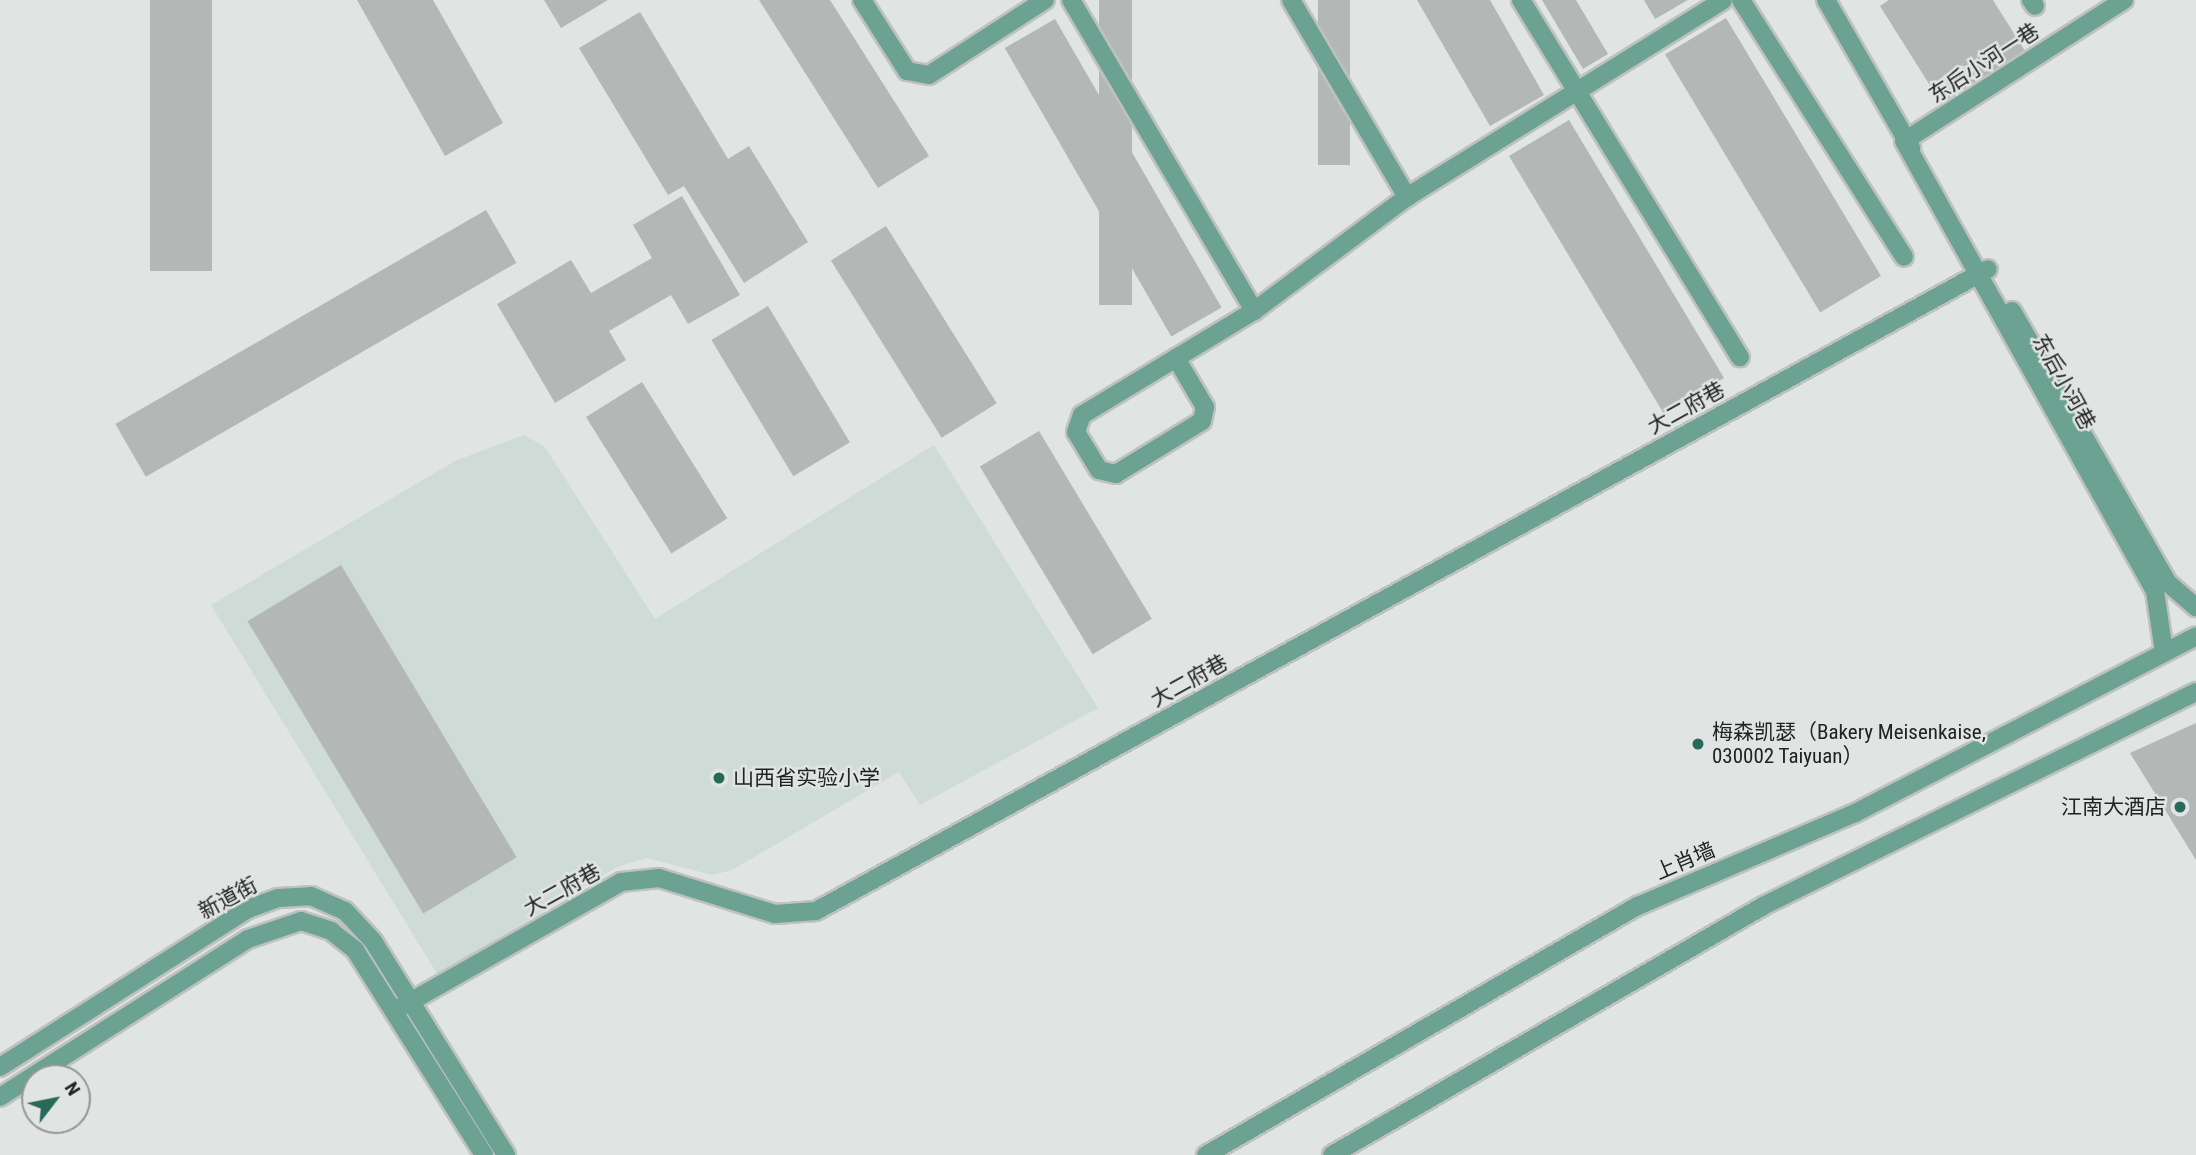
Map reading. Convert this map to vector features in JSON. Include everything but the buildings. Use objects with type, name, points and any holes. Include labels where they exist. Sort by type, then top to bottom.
[{"type":"street","points":[[862,0],[907,71],[929,75],[1045,0]]},
{"type":"street","points":[[1071,0],[1254,311]]},
{"type":"street","points":[[1291,0],[1407,197]]},
{"type":"street","points":[[1521,0],[1574,91],[1740,357]]},
{"type":"street","points":[[1176,358],[1205,407],[1202,421],[1116,474],[1099,470],[1076,432],[1082,415],[1176,358],[1254,311],[1407,197],[1723,0]]},
{"type":"street","points":[[1741,0],[1904,257]]},
{"type":"street","name":"东后小河巷","points":[[1826,0],[1905,141],[1929,169],[2155,592],[2164,652]]},
{"type":"street","name":"东后小河一巷","points":[[1905,141],[2124,0]]},
{"type":"street","name":"东后小河巷","points":[[1983,271],[2168,583],[2196,607]]},
{"type":"street","name":"大二府巷","points":[[394,1011],[621,882],[659,878],[775,914],[816,911],[1983,271]]},
{"type":"street","name":"上肖墙","points":[[1206,1155],[1638,906],[1855,813],[2196,636]]},
{"type":"street","points":[[1332,1155],[1763,906],[2196,692]]},
{"type":"street","name":"新道街","points":[[0,1067],[248,909],[278,898],[311,896],[345,911],[373,941],[506,1155]]},
{"type":"street","points":[[0,1097],[274,926],[301,921],[331,931],[355,950],[484,1155]]},
{"type":"shaded area","points":[[524,435],[545,447],[655,619],[934,445],[1098,708],[920,805],[899,772],[732,870],[712,875],[647,858],[617,867],[438,975],[211,605],[455,461]]},
{"type":"place","name":"梅森凯瑟（Bakery Meisenkaise, 030002 Taiyuan）","points":[[1698,744]]},
{"type":"place","name":"山西省实验小学","points":[[719,778]]},
{"type":"place","name":"江南大酒店","points":[[2180,807]]}]
